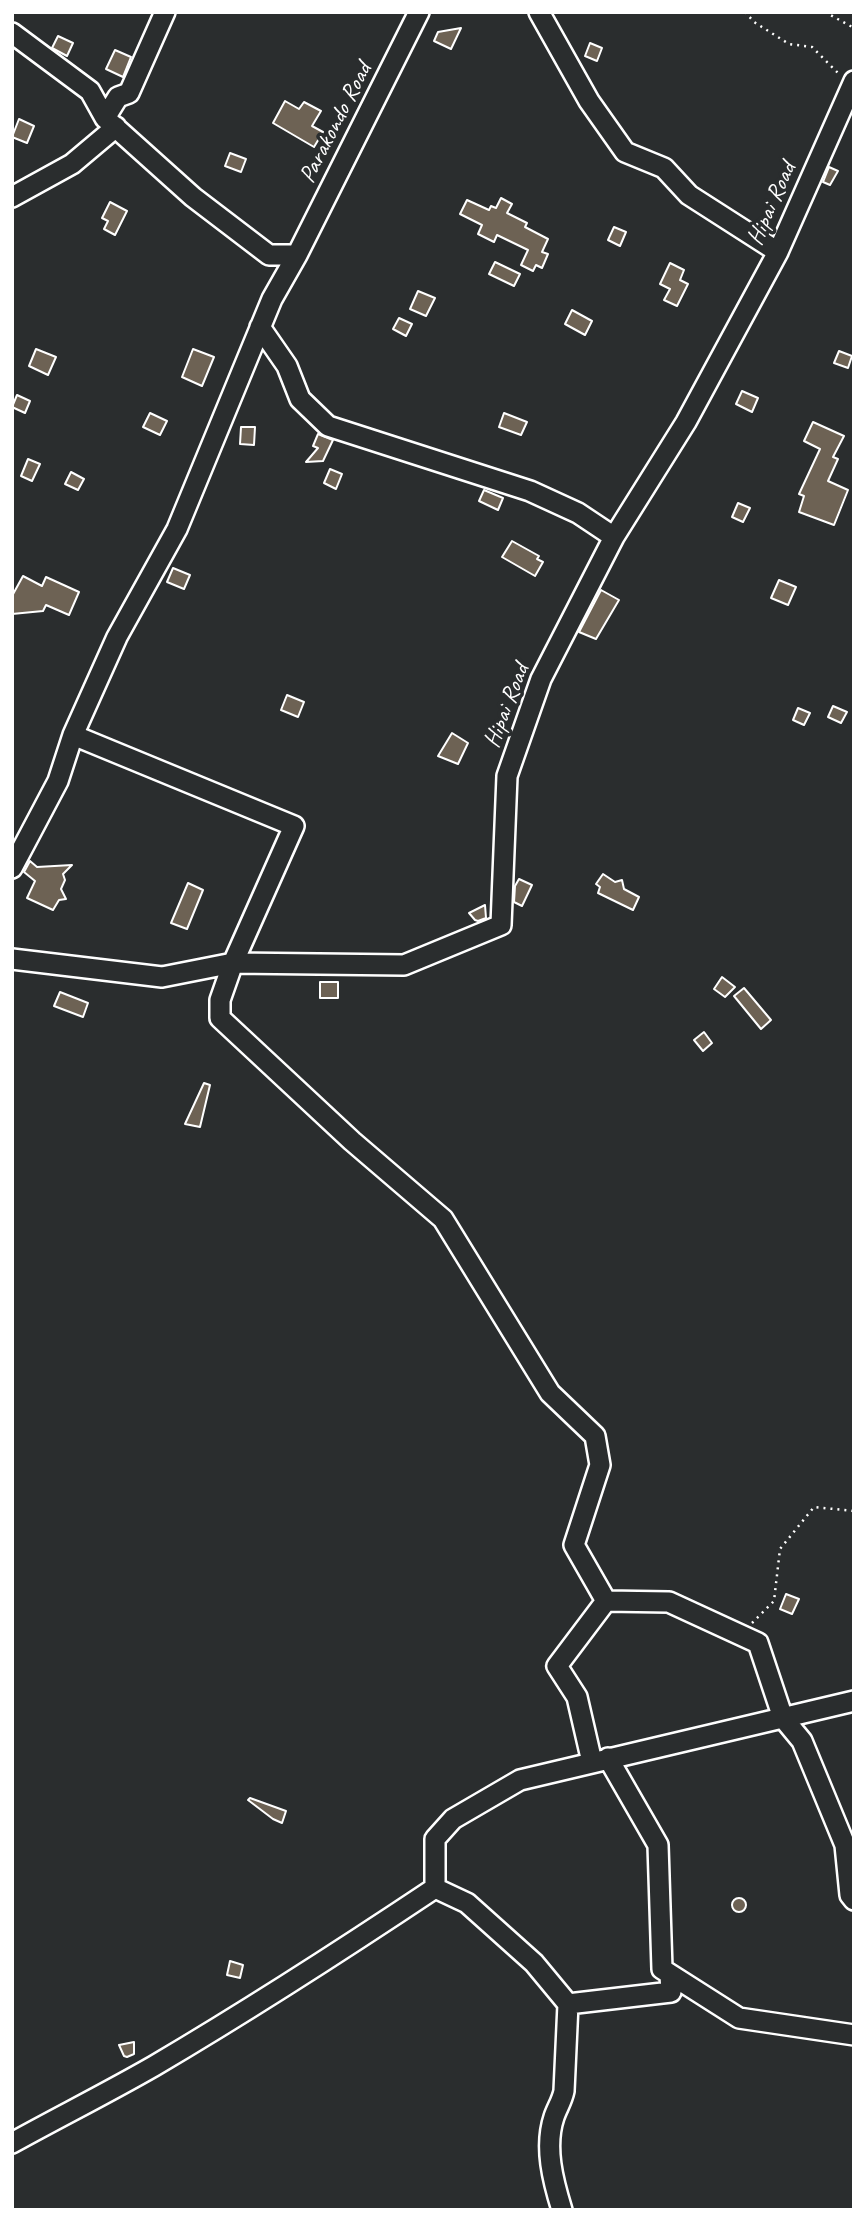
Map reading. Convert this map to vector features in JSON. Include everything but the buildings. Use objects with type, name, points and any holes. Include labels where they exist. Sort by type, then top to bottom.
[{"type":"street","points":[[12,197],[72,164],[111,123],[118,97],[129,93],[165,12]]},
{"type":"street","name":"Parakondo Road","points":[[12,868],[58,781],[73,735],[117,637],[177,529],[272,299],[297,255],[419,12]]},
{"type":"street","points":[[539,12],[589,101],[625,152],[664,168],[689,195],[778,252]]},
{"type":"street","points":[[12,33],[90,91],[111,123],[193,197],[269,255],[297,255]]},
{"type":"street","name":"Hipai Road","points":[[12,959],[162,977],[233,963],[404,965],[500,925],[507,776],[541,679],[614,537],[686,422],[778,252],[853,83]]},
{"type":"street","points":[[260,327],[287,366],[300,399],[328,426],[530,491],[578,513],[614,537]]},
{"type":"street","points":[[73,735],[294,826],[233,963],[220,1000],[220,1018],[352,1141],[443,1219],[550,1393],[594,1436],[600,1465],[574,1545],[606,1601]]},
{"type":"street","points":[[606,1601],[669,1602],[758,1643],[783,1718],[802,1741],[845,1845],[850,1895],[854,1899]]},
{"type":"street","points":[[606,1601],[557,1665],[577,1697],[600,1760],[658,1845],[662,1969],[739,2018],[854,2035]]},
{"type":"street","points":[[435,1888],[435,1839],[453,1819],[520,1780],[854,1701]]},
{"type":"street","points":[[435,1888],[467,1903],[534,1963],[568,2004],[564,2091],[554,2118],[550,2158],[562,2210]]},
{"type":"street","points":[[12,2143],[195,2041],[298,1979],[435,1888]]},
{"type":"street","points":[[568,2004],[671,1992],[670,1975]]},
{"type":"path","points":[[745,12],[754,22],[789,44],[812,47],[853,83]]},
{"type":"path","points":[[825,12],[854,28]]},
{"type":"path","points":[[740,1635],[774,1601],[780,1549],[814,1507],[854,1511]]}]
